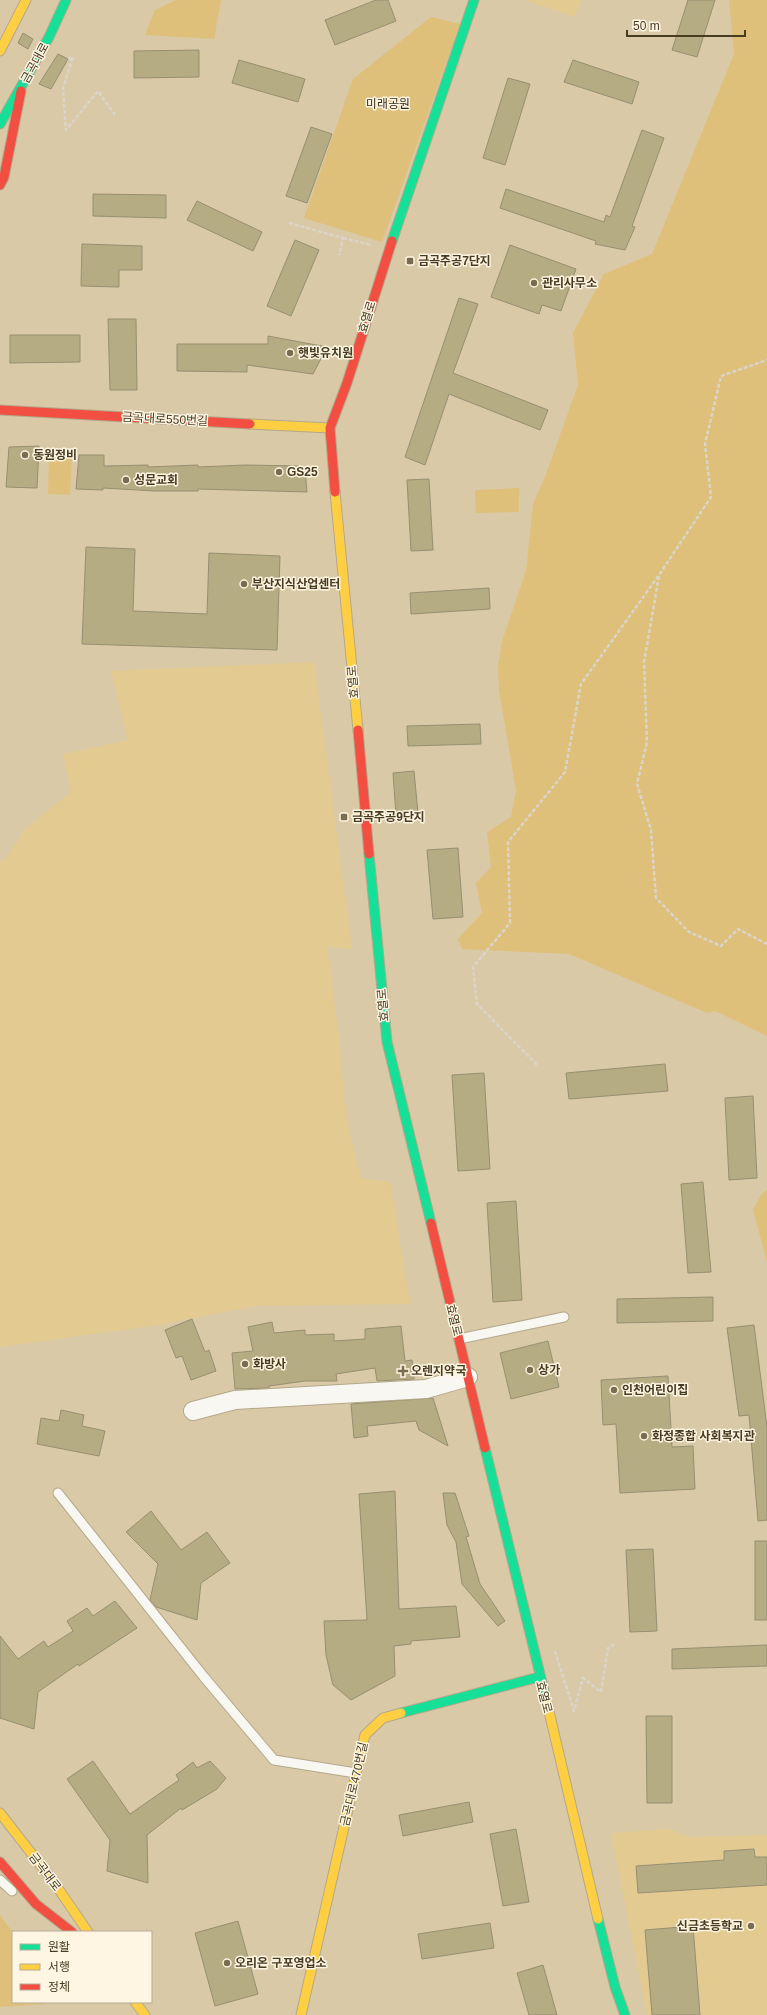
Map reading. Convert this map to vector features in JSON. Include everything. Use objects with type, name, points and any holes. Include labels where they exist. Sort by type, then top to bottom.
[{"type":"main road","points":[[0,51],[26,0]]},
{"type":"main road","name":"금곡대로","points":[[0,124],[22,86],[66,0]]},
{"type":"main road","name":"효열로","points":[[474,0],[389,249],[347,383],[330,428],[387,1042],[539,1677],[615,1987],[625,2015]]},
{"type":"main road","points":[[0,185],[4,177],[22,86]]},
{"type":"main road","name":"금곡대로550번길","points":[[0,410],[330,428]]},
{"type":"main road","name":"금곡대로470번길","points":[[301,2015],[365,1735],[382,1718],[539,1677]]},
{"type":"main road","name":"금곡대로","points":[[0,1813],[53,1881],[87,1931]]},
{"type":"main road","points":[[0,1862],[36,1904],[68,1929]]},
{"type":"main road","points":[[136,2003],[145,2015]]},
{"type":"street","points":[[194,1411],[235,1400],[426,1389],[468,1377]]},
{"type":"lane","points":[[459,1339],[564,1317]]},
{"type":"lane","points":[[58,1493],[204,1677],[274,1760],[356,1773]]},
{"type":"lane","points":[[0,1880],[26,1903],[68,1929]]},
{"type":"path","points":[[68,60],[73,57],[63,88],[66,130],[98,91],[115,115]]},
{"type":"path","points":[[289,223],[389,249]]},
{"type":"path","points":[[339,255],[343,238]]},
{"type":"path","points":[[537,1065],[477,1004],[473,968],[510,923],[508,842],[565,772],[581,684],[659,575],[710,497],[705,444],[721,376],[767,360]]},
{"type":"path","points":[[659,575],[644,662],[647,742],[637,784],[651,830],[656,898],[689,932],[721,946],[738,929],[767,944]]},
{"type":"path","points":[[553,1646],[574,1711],[583,1678],[601,1692],[608,1648],[615,1644]]},
{"type":"shaded area","points":[[525,0],[581,0],[575,17]]},
{"type":"shaded area","points":[[314,662],[352,949],[327,947],[339,1037],[346,1119],[361,1178],[390,1182],[410,1304],[255,1306],[158,1325],[0,1347],[0,862],[7,857],[25,829],[71,792],[63,754],[128,740],[111,671]]},
{"type":"shaded area","points":[[670,1829],[689,1837],[767,1835],[767,2015],[647,2015],[611,1833]]},
{"type":"green space","points":[[176,0],[221,0],[214,39],[145,35],[155,10]]},
{"type":"green space","points":[[729,0],[767,0],[767,1036],[715,1011],[707,1013],[569,954],[462,949],[458,939],[482,913],[476,883],[491,867],[487,832],[511,817],[516,790],[499,691],[498,666],[502,641],[526,571],[533,504],[546,474],[578,385],[573,333],[604,274],[652,254],[734,54]]},
{"type":"green space","name":"미래공원","points":[[431,17],[460,24],[382,242],[304,218],[353,79]]},
{"type":"green space","points":[[49,456],[72,457],[70,495],[48,494]]},
{"type":"green space","points":[[519,488],[519,512],[476,513],[475,490]]},
{"type":"green space","points":[[767,1190],[767,1262],[753,1210],[761,1195]]},
{"type":"green space","points":[[0,1915],[12,1932],[12,2003],[46,2004],[0,2007]]},
{"type":"building","points":[[376,0],[388,0],[396,21],[335,45],[325,20]]},
{"type":"building","points":[[688,0],[715,0],[697,57],[672,50]]},
{"type":"building","points":[[23,33],[33,39],[28,49],[18,43]]},
{"type":"building","points":[[199,50],[199,77],[134,78],[134,51]]},
{"type":"building","points":[[58,54],[68,59],[51,89],[39,84]]},
{"type":"building","points":[[239,60],[305,79],[298,102],[232,83]]},
{"type":"building","points":[[573,60],[639,82],[632,104],[564,82]]},
{"type":"building","points":[[508,78],[530,84],[505,165],[483,158]]},
{"type":"building","points":[[311,127],[332,134],[307,203],[286,196]]},
{"type":"building","points":[[642,130],[664,138],[632,226],[635,227],[625,250],[595,244],[596,241],[500,208],[506,189],[604,222],[606,215],[610,217]]},
{"type":"building","points":[[93,194],[166,195],[166,218],[93,216]]},
{"type":"building","points":[[197,201],[262,232],[253,251],[187,220]]},
{"type":"building","points":[[295,240],[319,250],[291,316],[267,306]]},
{"type":"building","points":[[82,244],[142,246],[142,270],[119,270],[119,287],[81,286]]},
{"type":"building","name":"관리사무소","points":[[510,245],[576,269],[561,311],[542,305],[539,314],[491,297]]},
{"type":"building","points":[[459,298],[478,304],[453,373],[548,410],[540,430],[449,394],[425,465],[405,457]]},
{"type":"building","points":[[108,319],[136,319],[137,390],[110,390]]},
{"type":"building","points":[[10,335],[80,335],[80,362],[10,363]]},
{"type":"building","points":[[268,336],[327,347],[313,374],[247,365],[247,372],[177,371],[177,344],[268,344]]},
{"type":"building","points":[[39,446],[37,488],[6,487],[9,447]]},
{"type":"building","points":[[79,455],[104,455],[104,466],[298,466],[305,469],[307,492],[198,489],[198,491],[155,491],[103,488],[103,490],[76,489]]},
{"type":"building","points":[[429,479],[433,550],[411,551],[407,480]]},
{"type":"building","name":"부산지식산업센터","points":[[86,547],[135,549],[133,611],[207,614],[209,553],[280,556],[277,650],[82,644]]},
{"type":"building","points":[[489,588],[490,609],[411,614],[410,593]]},
{"type":"building","points":[[480,724],[481,744],[408,746],[407,726]]},
{"type":"building","points":[[414,771],[418,813],[396,815],[393,773]]},
{"type":"building","points":[[458,848],[463,917],[433,919],[427,850]]},
{"type":"building","points":[[665,1064],[668,1091],[569,1099],[566,1073]]},
{"type":"building","points":[[484,1073],[490,1169],[458,1171],[452,1075]]},
{"type":"building","points":[[753,1096],[757,1178],[729,1180],[725,1098]]},
{"type":"building","points":[[703,1182],[711,1272],[688,1273],[681,1184]]},
{"type":"building","points":[[516,1201],[522,1300],[493,1302],[487,1203]]},
{"type":"building","points":[[713,1297],[713,1321],[617,1323],[617,1299]]},
{"type":"building","points":[[192,1319],[205,1352],[209,1350],[216,1371],[191,1380],[182,1356],[176,1358],[165,1330]]},
{"type":"building","points":[[272,1322],[274,1333],[305,1330],[305,1335],[334,1334],[334,1341],[365,1339],[365,1329],[401,1326],[405,1361],[412,1360],[414,1379],[377,1381],[375,1368],[336,1374],[337,1381],[305,1381],[269,1386],[269,1388],[235,1389],[232,1353],[253,1351],[248,1327]]},
{"type":"building","points":[[754,1325],[767,1427],[767,1520],[758,1521],[749,1415],[739,1416],[727,1328]]},
{"type":"building","name":"상가","points":[[548,1341],[559,1387],[511,1399],[500,1353]]},
{"type":"building","name":"화정종합 사회복지관","points":[[668,1376],[672,1447],[693,1446],[695,1489],[620,1493],[616,1424],[603,1425],[601,1380]]},
{"type":"building","points":[[433,1398],[448,1446],[419,1430],[416,1421],[367,1426],[368,1436],[354,1438],[351,1404]]},
{"type":"building","points":[[61,1410],[84,1415],[82,1426],[105,1431],[99,1456],[37,1444],[41,1418],[59,1421]]},
{"type":"building","points":[[395,1491],[399,1609],[456,1606],[460,1637],[411,1641],[411,1644],[394,1646],[395,1676],[351,1700],[333,1685],[326,1655],[324,1621],[367,1620],[359,1494]]},
{"type":"building","points":[[443,1493],[455,1493],[469,1536],[466,1537],[480,1584],[505,1621],[498,1626],[462,1584],[456,1542],[447,1525]]},
{"type":"building","points":[[151,1511],[181,1550],[207,1532],[230,1563],[201,1583],[197,1620],[156,1607],[150,1600],[158,1564],[126,1532]]},
{"type":"building","points":[[755,1541],[767,1541],[767,1620],[755,1620]]},
{"type":"building","points":[[653,1549],[657,1631],[630,1632],[626,1550]]},
{"type":"building","points":[[115,1601],[137,1628],[79,1666],[78,1664],[38,1692],[34,1729],[0,1718],[0,1636],[18,1659],[44,1641],[48,1647],[73,1631],[67,1621],[87,1608],[93,1616]]},
{"type":"building","points":[[767,1645],[767,1666],[672,1669],[672,1649]]},
{"type":"building","points":[[646,1716],[672,1716],[672,1803],[647,1803]]},
{"type":"building","points":[[93,1761],[130,1814],[179,1780],[176,1775],[193,1762],[197,1768],[210,1761],[226,1778],[217,1789],[182,1810],[181,1808],[147,1835],[148,1883],[107,1871],[110,1840],[67,1779]]},
{"type":"building","points":[[469,1802],[473,1822],[403,1836],[399,1815]]},
{"type":"building","points":[[516,1829],[529,1902],[503,1906],[490,1834]]},
{"type":"building","points":[[754,1849],[755,1857],[767,1857],[767,1885],[638,1893],[636,1866],[724,1860],[724,1851]]},
{"type":"building","name":"오리온 구포영업소","points":[[238,1921],[258,1994],[215,2006],[195,1933]]},
{"type":"building","points":[[490,1923],[494,1948],[422,1959],[418,1934]]},
{"type":"building","points":[[693,1926],[700,2015],[652,2015],[645,1930]]},
{"type":"building","points":[[543,1965],[557,2015],[529,2015],[517,1973]]},
{"type":"traffic: fast","points":[[0,124],[49,37],[66,0]]},
{"type":"traffic: fast","points":[[392,241],[474,0]]},
{"type":"traffic: fast","points":[[369,854],[387,1042],[431,1223]]},
{"type":"traffic: fast","points":[[485,1448],[546,1699]]},
{"type":"traffic: fast","points":[[401,1713],[539,1677]]},
{"type":"traffic: fast","points":[[598,1919],[615,1987],[625,2015]]},
{"type":"traffic: slow","points":[[0,51],[26,0]]},
{"type":"traffic: slow","points":[[250,424],[330,428]]},
{"type":"traffic: slow","points":[[335,492],[358,730]]},
{"type":"traffic: slow","points":[[546,1699],[598,1919]]},
{"type":"traffic: slow","points":[[301,2015],[365,1735],[383,1718],[401,1713]]},
{"type":"traffic: slow","points":[[0,1813],[53,1881],[87,1931]]},
{"type":"traffic: slow","points":[[136,2003],[145,2015]]},
{"type":"traffic: jam","points":[[0,185],[4,177],[21,91]]},
{"type":"traffic: jam","points":[[335,492],[330,428],[347,383],[392,241]]},
{"type":"traffic: jam","points":[[0,410],[250,424]]},
{"type":"traffic: jam","points":[[358,730],[369,854]]},
{"type":"traffic: jam","points":[[431,1223],[485,1448]]},
{"type":"traffic: jam","points":[[0,1862],[36,1904],[71,1931]]},
{"type":"place","name":"금곡주공7단지","points":[[410,261]]},
{"type":"place","name":"관리사무소","points":[[534,283]]},
{"type":"place","name":"햇빛유치원","points":[[290,353]]},
{"type":"place","name":"동원정비","points":[[25,455]]},
{"type":"place","name":"GS25","points":[[279,472]]},
{"type":"place","name":"성문교회","points":[[126,480]]},
{"type":"place","name":"부산지식산업센터","points":[[244,584]]},
{"type":"place","name":"금곡주공9단지","points":[[344,817]]},
{"type":"place","name":"화방사","points":[[245,1364]]},
{"type":"place","name":"상가","points":[[530,1370]]},
{"type":"place","name":"오렌지약국","points":[[403,1371]]},
{"type":"place","name":"인천어린이집","points":[[614,1390]]},
{"type":"place","name":"화정종합 사회복지관","points":[[644,1436]]},
{"type":"place","name":"신금초등학교","points":[[751,1926]]},
{"type":"place","name":"오리온 구포영업소","points":[[227,1963]]}]
